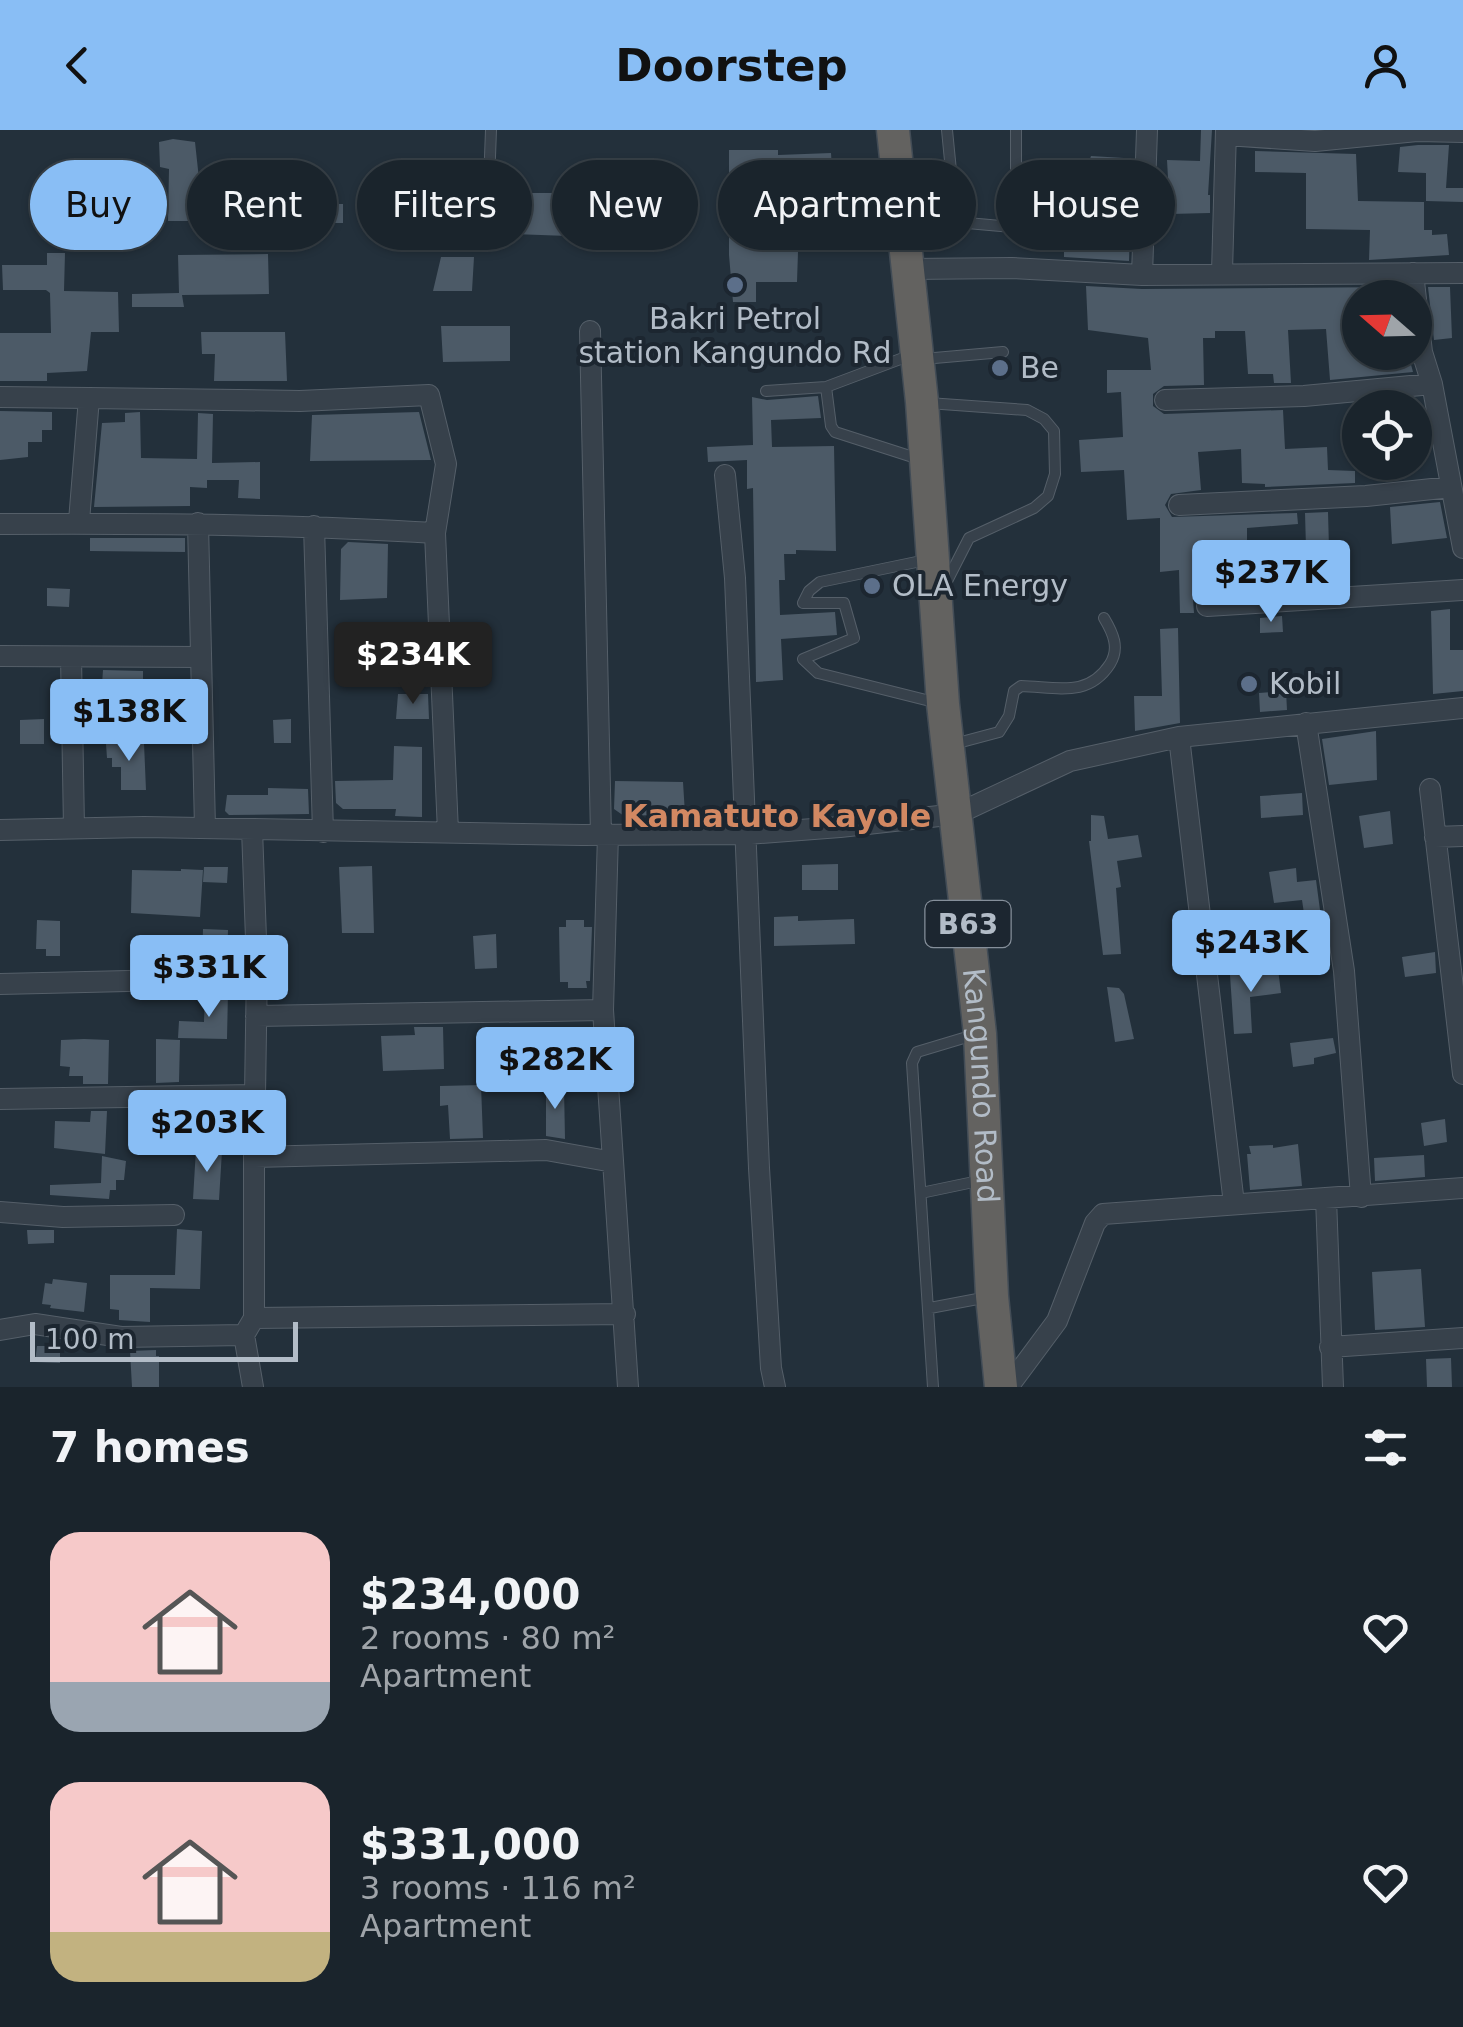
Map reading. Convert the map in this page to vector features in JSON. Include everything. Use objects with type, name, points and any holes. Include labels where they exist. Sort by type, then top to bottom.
[{"type":"highway","name":"Kangundo Road","points":[[894,130],[897,160]]},
{"type":"highway","name":"Kangundo Road","points":[[907,250],[944,704],[980,1034],[992,1296],[1004,1387]]},
{"type":"street","points":[[1142,275],[1147,130]]},
{"type":"street","points":[[1222,272],[1226,132],[1316,141],[1359,134],[1463,132]]},
{"type":"street","points":[[909,269],[1012,268],[1142,275],[1463,272]]},
{"type":"street","points":[[1413,273],[1422,352],[1432,384],[1462,542]]},
{"type":"street","points":[[590,331],[604,835],[603,1010],[628,1387]]},
{"type":"street","points":[[1165,400],[1304,396],[1432,384]]},
{"type":"street","points":[[0,398],[300,402],[429,395],[446,464],[435,533],[448,832]]},
{"type":"street","points":[[79,521],[89,398]]},
{"type":"street","points":[[726,475],[735,578],[760,1168],[775,1387]]},
{"type":"street","points":[[1179,504],[1366,496],[1451,486]]},
{"type":"street","points":[[0,524],[198,523],[435,533]]},
{"type":"street","points":[[198,523],[205,828]]},
{"type":"street","points":[[314,526],[324,832]]},
{"type":"street","points":[[1206,606],[1463,590]]},
{"type":"street","points":[[0,656],[201,657]]},
{"type":"street","points":[[71,657],[74,828]]},
{"type":"street","points":[[0,830],[205,828],[604,835],[746,834],[840,828],[958,814],[1070,761],[1180,737],[1463,708]]},
{"type":"street","points":[[1306,723],[1344,971],[1361,1197]]},
{"type":"street","points":[[1180,737],[1234,1204]]},
{"type":"street","points":[[1430,789],[1463,1074]]},
{"type":"street","points":[[252,829],[257,978],[249,1326],[253,1387]]},
{"type":"street","points":[[1436,838],[1463,836]]},
{"type":"street","points":[[0,984],[257,978]]},
{"type":"street","points":[[256,1016],[603,1010]]},
{"type":"street","points":[[0,1099],[255,1094]]},
{"type":"street","points":[[254,1158],[546,1150],[613,1162]]},
{"type":"street","points":[[1004,1387],[1057,1321],[1104,1214],[1463,1188]]},
{"type":"street","points":[[1326,1198],[1333,1387]]},
{"type":"street","points":[[0,1212],[63,1217],[174,1215]]},
{"type":"street","points":[[0,1330],[36,1324],[121,1336],[233,1338],[249,1326],[625,1314]]},
{"type":"street","points":[[1330,1347],[1463,1338]]},
{"type":"lane","points":[[490,160],[491,130]]},
{"type":"lane","points":[[948,130],[951,160]]},
{"type":"lane","points":[[976,224],[1012,227],[1016,224],[1016,130]]},
{"type":"lane","points":[[766,391],[826,387],[917,356],[1003,352]]},
{"type":"lane","points":[[826,387],[835,432],[925,461]]},
{"type":"lane","points":[[922,402],[1027,410],[1044,419],[1054,431],[1056,474],[1048,496],[1034,508],[969,538],[936,604]]},
{"type":"lane","points":[[932,559],[820,582],[809,590],[803,603],[844,603],[854,638],[803,659],[808,666],[829,676],[944,704]]},
{"type":"lane","points":[[949,746],[999,732],[1009,716],[1014,691],[1021,686],[1084,688],[1099,680],[1114,657],[1114,636],[1104,618]]},
{"type":"lane","points":[[933,1387],[912,1063],[917,1052],[926,1048],[980,1034]]},
{"type":"lane","points":[[920,1193],[986,1180]]},
{"type":"lane","points":[[930,1308],[992,1296]]},
{"type":"building","points":[[1201,130],[1212,130],[1210,213],[1175,214],[1175,160],[1200,161]]},
{"type":"building","points":[[159,142],[195,142],[197,160],[187,160],[187,221],[168,221],[169,169],[167,160],[160,160]]},
{"type":"building","points":[[1449,145],[1446,188],[1463,188],[1463,202],[1426,201],[1426,173],[1398,172],[1400,147]]},
{"type":"building","points":[[729,150],[778,150],[778,155],[831,153],[831,160],[729,160]]},
{"type":"building","points":[[1255,151],[1356,154],[1358,201],[1424,202],[1424,230],[1432,230],[1432,235],[1447,234],[1449,255],[1369,260],[1370,230],[1306,229],[1306,173],[1255,172]]},
{"type":"building","points":[[1091,156],[1125,160],[1071,160]]},
{"type":"building","points":[[532,193],[552,193],[552,235],[532,235]]},
{"type":"building","points":[[337,204],[343,204],[343,223],[337,223]]},
{"type":"building","points":[[729,250],[798,252],[797,282],[756,282],[756,302],[733,302]]},
{"type":"building","points":[[1064,250],[1129,250],[1129,261],[1064,257]]},
{"type":"building","points":[[47,253],[65,253],[64,291],[118,292],[119,332],[91,332],[87,371],[47,373],[47,381],[0,381],[0,333],[51,333],[50,293],[3,290],[2,265],[47,265]]},
{"type":"building","points":[[268,254],[269,294],[182,295],[184,307],[132,307],[132,294],[179,293],[178,255]]},
{"type":"building","points":[[441,257],[474,257],[472,291],[433,291]]},
{"type":"building","points":[[1086,286],[1342,287],[1342,370],[1413,372],[1330,380],[1326,329],[1288,330],[1291,383],[1274,383],[1273,374],[1248,374],[1245,331],[1215,331],[1215,338],[1203,338],[1204,385],[1164,386],[1153,394],[1153,406],[1164,414],[1283,410],[1285,449],[1327,447],[1328,470],[1342,471],[1342,480],[1355,483],[1265,487],[1242,483],[1241,449],[1198,452],[1201,490],[1171,494],[1165,505],[1172,517],[1297,513],[1298,524],[1247,528],[1247,556],[1259,556],[1257,589],[1205,592],[1193,599],[1194,613],[1180,613],[1179,570],[1160,572],[1160,518],[1127,520],[1124,470],[1081,472],[1079,440],[1123,437],[1121,392],[1107,393],[1107,370],[1151,370],[1148,338],[1088,330]]},
{"type":"building","points":[[1432,287],[1450,287],[1452,338],[1434,340]]},
{"type":"building","points":[[441,326],[510,326],[510,361],[443,362]]},
{"type":"building","points":[[201,332],[285,332],[287,381],[214,381],[215,354],[202,354]]},
{"type":"building","points":[[818,396],[821,418],[771,420],[772,447],[834,446],[836,551],[796,550],[796,554],[784,554],[785,580],[779,580],[780,615],[835,612],[837,635],[781,639],[783,680],[756,682],[753,488],[747,489],[747,460],[708,462],[707,447],[753,445],[752,397],[767,400]]},
{"type":"building","points":[[0,411],[52,412],[52,430],[42,430],[42,442],[28,442],[28,457],[0,460]]},
{"type":"building","points":[[140,412],[141,458],[197,459],[198,413],[213,414],[212,463],[260,462],[260,499],[238,498],[239,480],[207,480],[207,488],[190,487],[190,506],[94,507],[102,423],[125,422],[125,413]]},
{"type":"building","points":[[419,412],[431,460],[310,461],[312,415]]},
{"type":"building","points":[[1440,502],[1447,538],[1392,544],[1390,507]]},
{"type":"building","points":[[1328,512],[1329,548],[1306,548],[1305,513]]},
{"type":"building","points":[[90,538],[185,538],[185,552],[90,551]]},
{"type":"building","points":[[348,542],[388,544],[387,598],[340,600],[341,549]]},
{"type":"building","points":[[47,588],[70,589],[69,607],[47,606]]},
{"type":"building","points":[[1450,609],[1450,650],[1463,650],[1463,691],[1433,694],[1431,611]]},
{"type":"building","points":[[1282,616],[1283,632],[1260,633],[1260,618]]},
{"type":"building","points":[[1178,628],[1180,723],[1135,731],[1134,696],[1162,696],[1160,629]]},
{"type":"building","points":[[103,670],[143,671],[143,716],[100,712]]},
{"type":"building","points":[[1286,691],[1287,710],[1260,712],[1259,693]]},
{"type":"building","points":[[398,694],[428,694],[429,719],[396,719]]},
{"type":"building","points":[[145,718],[183,719],[179,741],[145,740]]},
{"type":"building","points":[[44,719],[44,744],[20,744],[20,720]]},
{"type":"building","points":[[291,719],[291,743],[274,743],[273,720]]},
{"type":"building","points":[[1376,731],[1377,780],[1329,785],[1322,739]]},
{"type":"building","points":[[144,743],[146,790],[121,790],[121,767],[112,767],[106,744]]},
{"type":"building","points":[[394,746],[422,747],[422,817],[395,816],[396,809],[343,809],[336,803],[335,781],[393,780]]},
{"type":"building","points":[[615,781],[683,782],[685,814],[624,816],[614,809]]},
{"type":"building","points":[[268,788],[308,789],[309,814],[229,815],[225,811],[227,795],[268,795]]},
{"type":"building","points":[[1302,793],[1303,815],[1261,818],[1260,796]]},
{"type":"building","points":[[1390,811],[1393,844],[1364,848],[1359,816]]},
{"type":"building","points":[[1091,815],[1104,816],[1108,839],[1138,835],[1142,857],[1117,861],[1121,954],[1103,955],[1089,841]]},
{"type":"building","points":[[838,864],[838,890],[802,890],[802,865]]},
{"type":"building","points":[[372,866],[374,933],[342,933],[339,867]]},
{"type":"building","points":[[204,867],[228,867],[227,883],[203,882]]},
{"type":"building","points":[[1296,868],[1297,882],[1316,880],[1322,925],[1306,927],[1302,900],[1274,903],[1269,872]]},
{"type":"building","points":[[132,870],[203,870],[200,917],[131,913]]},
{"type":"building","points":[[798,916],[798,921],[854,919],[855,944],[774,946],[774,917]]},
{"type":"building","points":[[37,920],[60,921],[60,956],[46,956],[46,949],[36,949]]},
{"type":"building","points":[[566,920],[584,920],[584,927],[592,927],[587,988],[568,988],[568,982],[560,982],[559,927],[566,927]]},
{"type":"building","points":[[203,929],[228,930],[227,965],[202,964]]},
{"type":"building","points":[[496,934],[497,968],[475,969],[473,936]]},
{"type":"building","points":[[1435,952],[1436,973],[1405,977],[1402,957]]},
{"type":"building","points":[[1278,969],[1281,993],[1250,997],[1252,1033],[1234,1034],[1230,975]]},
{"type":"building","points":[[1107,987],[1119,988],[1124,994],[1134,1039],[1115,1042]]},
{"type":"building","points":[[228,992],[227,1039],[178,1038],[179,1021],[204,1022],[205,993]]},
{"type":"building","points":[[414,1027],[443,1027],[444,1069],[383,1071],[381,1036],[415,1035]]},
{"type":"building","points":[[1333,1038],[1336,1053],[1314,1058],[1314,1064],[1293,1067],[1290,1043]]},
{"type":"building","points":[[156,1039],[180,1040],[179,1082],[156,1083]]},
{"type":"building","points":[[61,1040],[109,1040],[108,1084],[83,1084],[83,1076],[69,1076],[70,1067],[60,1066]]},
{"type":"building","points":[[481,1085],[483,1138],[450,1139],[448,1105],[440,1106],[440,1086]]},
{"type":"building","points":[[546,1087],[564,1087],[565,1139],[546,1136]]},
{"type":"building","points":[[91,1111],[107,1111],[105,1154],[54,1148],[55,1121],[90,1122]]},
{"type":"building","points":[[1445,1119],[1447,1142],[1424,1146],[1421,1123]]},
{"type":"building","points":[[1298,1144],[1302,1186],[1250,1190],[1249,1146]]},
{"type":"building","points":[[196,1149],[222,1151],[219,1200],[193,1199]]},
{"type":"building","points":[[1424,1155],[1425,1177],[1375,1181],[1374,1158]]},
{"type":"building","points":[[102,1156],[126,1161],[124,1180],[116,1180],[116,1190],[110,1190],[109,1199],[50,1195],[50,1185],[101,1183]]},
{"type":"building","points":[[177,1229],[202,1231],[200,1289],[150,1288],[150,1322],[119,1320],[119,1310],[110,1309],[110,1275],[175,1275]]},
{"type":"building","points":[[27,1230],[54,1230],[54,1243],[28,1244]]},
{"type":"building","points":[[1421,1269],[1425,1327],[1375,1330],[1372,1272]]},
{"type":"building","points":[[53,1279],[87,1283],[84,1312],[42,1304],[45,1283],[52,1284]]},
{"type":"building","points":[[37,1346],[60,1346],[60,1363],[35,1362]]},
{"type":"building","points":[[156,1350],[159,1387],[132,1387],[130,1351]]},
{"type":"building","points":[[1451,1358],[1452,1387],[1427,1387],[1426,1359]]},
{"type":"place","name":"Bakri Petrol station Kangundo Rd","points":[[735,285]]},
{"type":"place","name":"Be","points":[[1000,368]]},
{"type":"place","name":"OLA Energy","points":[[872,586]]},
{"type":"place","name":"Kobil","points":[[1249,684]]},
{"type":"district","name":"Kamatuto Kayole","points":[[777,816]]}]
